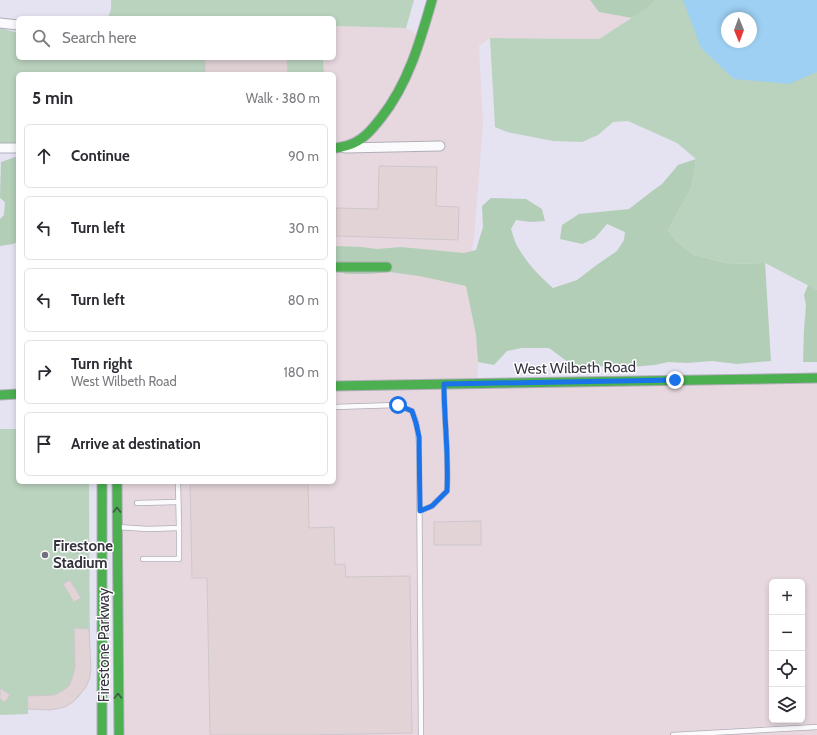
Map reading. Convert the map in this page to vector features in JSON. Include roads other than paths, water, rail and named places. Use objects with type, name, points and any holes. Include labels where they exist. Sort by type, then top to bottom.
[{"type":"street","points":[[336,148],[348,146],[360,140],[383,116],[393,102],[416,55],[432,0]]},
{"type":"street","points":[[0,23],[16,25]]},
{"type":"street","points":[[336,148],[440,146]]},
{"type":"street","points":[[0,148],[16,148]]},
{"type":"street","points":[[336,267],[387,267]]},
{"type":"street","name":"West Wilbeth Road","points":[[336,386],[817,378]]},
{"type":"street","points":[[0,395],[16,394]]},
{"type":"street","name":"Firestone Parkway","points":[[102,484],[102,735]]},
{"type":"street","name":"Firestone Parkway","points":[[117,484],[119,735]]},
{"type":"lane","points":[[420,511],[432,506],[447,491],[448,473],[444,384]]},
{"type":"lane","points":[[336,407],[398,405],[412,411],[416,423],[419,437],[421,735]]},
{"type":"lane","points":[[144,559],[179,559],[178,484]]},
{"type":"lane","points":[[137,503],[178,502]]},
{"type":"lane","points":[[117,527],[148,529],[179,528]]},
{"type":"lane","points":[[673,735],[817,727]]},
{"type":"water","points":[[683,0],[817,0],[817,72],[789,84],[734,79],[701,48]]},
{"type":"place","name":"Firestone Stadium","points":[[45,555]]}]
